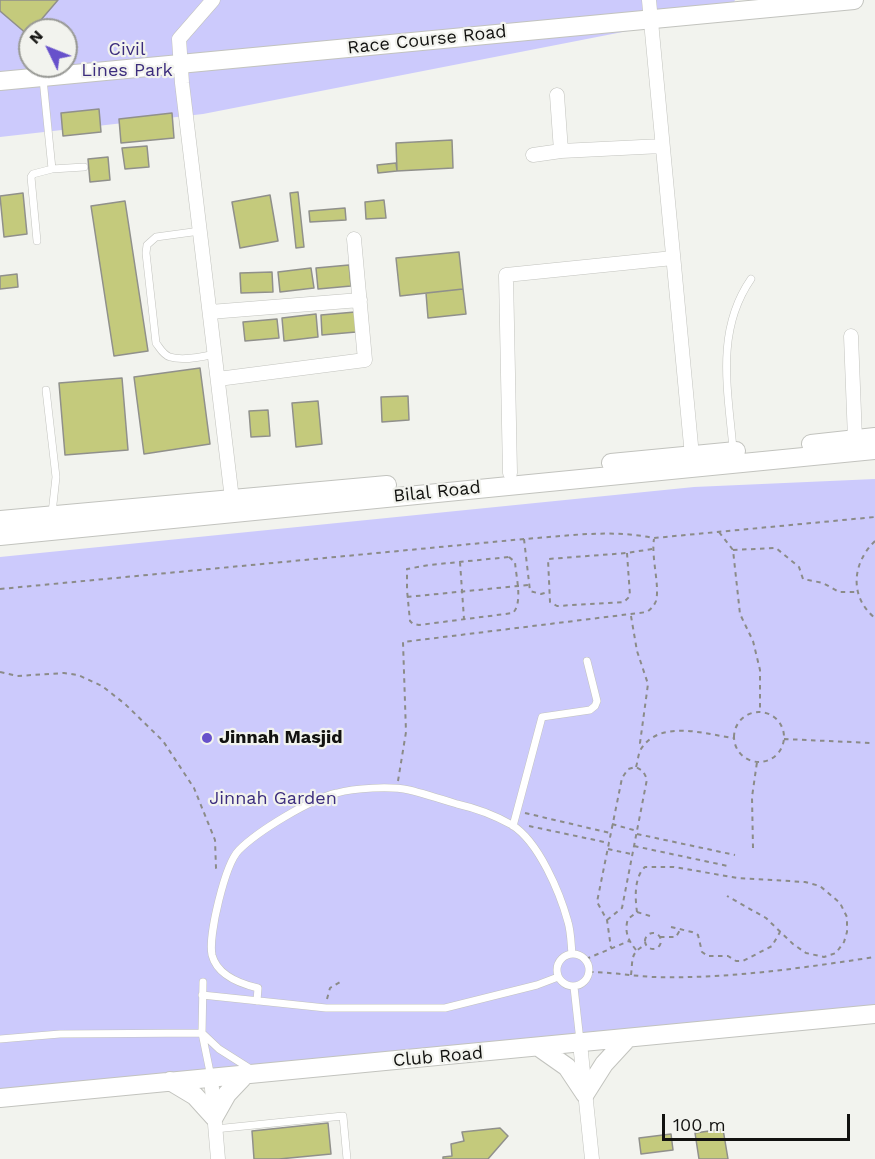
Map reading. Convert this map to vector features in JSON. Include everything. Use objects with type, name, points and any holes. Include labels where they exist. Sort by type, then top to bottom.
[{"type":"main road","name":"Race Course Road","points":[[78,74],[649,19],[733,5],[854,0]]},
{"type":"main road","name":"Race Course Road","points":[[0,81],[32,78]]},
{"type":"main road","name":"Bilal Road","points":[[0,520],[875,437]]},
{"type":"main road","name":"Bilal Road","points":[[0,536],[875,450]]},
{"type":"main road","name":"Club Road","points":[[0,1098],[540,1048],[875,1014]]},
{"type":"main road","points":[[540,1048],[567,1067],[585,1094],[604,1064],[627,1039]]},
{"type":"main road","points":[[214,1123],[227,1094],[254,1075]]},
{"type":"main road","points":[[170,1081],[195,1096],[214,1123]]},
{"type":"street","points":[[213,0],[179,39],[182,83],[232,499]]},
{"type":"street","points":[[649,0],[692,456]]},
{"type":"street","points":[[557,95],[561,151]]},
{"type":"street","points":[[533,155],[561,151],[662,147]]},
{"type":"street","points":[[218,379],[365,360],[354,240]]},
{"type":"street","points":[[510,473],[506,275],[673,258]]},
{"type":"street","points":[[210,312],[360,300]]},
{"type":"street","points":[[852,336],[855,439]]},
{"type":"street","points":[[580,1043],[592,1159]]},
{"type":"street","points":[[211,1077],[218,1159]]},
{"type":"lane","points":[[43,78],[52,170]]},
{"type":"lane","points":[[37,241],[31,177],[37,172],[84,167]]},
{"type":"lane","points":[[200,231],[156,237],[147,245],[156,343],[169,357],[215,354]]},
{"type":"lane","points":[[734,452],[726,350],[733,311],[751,279]]},
{"type":"lane","points":[[46,390],[57,485],[52,516]]},
{"type":"lane","points":[[514,824],[542,717],[590,710],[595,706],[597,701],[587,661]]},
{"type":"lane","points":[[257,1002],[258,988],[248,986],[226,974],[212,955],[214,928],[223,883],[237,852],[306,805],[334,793],[355,789],[406,789],[469,807],[514,824],[532,843],[546,864],[568,923],[572,954]]},
{"type":"lane","points":[[572,954],[586,959],[590,968],[588,977],[582,984],[574,987],[562,982],[558,977],[557,969],[559,962],[565,956],[572,954]]},
{"type":"lane","points":[[202,995],[326,1008],[445,1008],[537,985],[558,977]]},
{"type":"lane","points":[[203,982],[202,1033],[211,1077]]},
{"type":"lane","points":[[574,987],[580,1043]]},
{"type":"lane","points":[[0,1039],[60,1034],[202,1033],[254,1075]]},
{"type":"lane","points":[[214,1123],[343,1116],[347,1159]]},
{"type":"path","points":[[0,589],[524,539],[610,533],[654,538],[875,517]]},
{"type":"path","points":[[719,532],[733,550],[740,614],[753,641],[760,670],[760,712]]},
{"type":"path","points":[[396,789],[406,732],[403,642],[646,612],[655,603],[652,549],[654,538]]},
{"type":"path","points":[[524,539],[528,585],[532,593],[549,592]]},
{"type":"path","points":[[875,542],[863,555],[856,582],[866,609],[875,618]]},
{"type":"path","points":[[733,550],[776,548],[799,567],[803,579],[823,583],[839,592],[858,592]]},
{"type":"path","points":[[627,553],[630,597],[624,602],[554,606],[550,603],[548,559],[652,549]]},
{"type":"path","points":[[510,557],[515,562],[517,586],[518,604],[513,613],[413,624],[409,617],[407,569],[429,564],[510,557]]},
{"type":"path","points":[[460,562],[464,619]]},
{"type":"path","points":[[407,597],[528,585]]},
{"type":"path","points":[[631,615],[637,651],[648,684],[640,743],[642,748]]},
{"type":"path","points":[[0,672],[17,676],[64,673],[78,675],[102,686],[125,704],[163,741],[194,788],[215,840],[216,868],[223,883]]},
{"type":"path","points":[[760,712],[779,722],[784,739],[777,754],[768,760],[757,762],[741,754],[734,738],[741,720],[760,712]]},
{"type":"path","points":[[636,767],[642,748],[656,735],[668,731],[734,738]]},
{"type":"path","points":[[784,739],[872,743]]},
{"type":"path","points":[[753,848],[752,797],[757,762]]},
{"type":"path","points":[[607,920],[622,908],[637,832],[647,778],[643,771],[636,767],[628,768],[622,778],[597,903],[607,920],[611,948]]},
{"type":"path","points":[[517,811],[611,833]]},
{"type":"path","points":[[514,824],[609,843]]},
{"type":"path","points":[[612,824],[735,855]]},
{"type":"path","points":[[634,846],[728,866]]},
{"type":"path","points":[[608,849],[632,855]]},
{"type":"path","points":[[637,912],[635,900],[640,872],[645,867],[665,867],[738,878],[805,882],[820,886],[840,903],[846,917],[847,932],[844,942],[836,953],[824,957],[806,953],[766,918],[727,896]]},
{"type":"path","points":[[637,912],[650,916]]},
{"type":"path","points":[[636,950],[629,941],[626,924],[637,912]]},
{"type":"path","points":[[671,927],[698,935],[702,952],[708,956],[728,956],[736,961],[743,961],[772,946],[781,932]]},
{"type":"path","points":[[660,937],[658,947],[651,949],[646,945],[645,938],[648,935],[654,933],[660,937],[676,937],[681,929]]},
{"type":"path","points":[[586,959],[629,941]]},
{"type":"path","points":[[631,975],[633,955],[636,950],[646,945]]},
{"type":"path","points":[[589,972],[653,977],[735,974],[875,957]]},
{"type":"path","points":[[326,1008],[330,988],[340,982]]},
{"type":"green space","name":"Civil Lines Park","points":[[0,0],[735,0],[730,11],[203,114],[0,137]]},
{"type":"green space","name":"Jinnah Garden","points":[[875,479],[875,1005],[0,1096],[0,557],[694,487]]},
{"type":"building","points":[[0,0],[58,0],[43,18],[18,18],[18,26],[0,11]]},
{"type":"building","points":[[99,109],[101,132],[63,136],[61,113]]},
{"type":"building","points":[[172,113],[174,138],[121,143],[119,119]]},
{"type":"building","points":[[452,140],[453,168],[397,171],[396,143]]},
{"type":"building","points":[[147,146],[149,167],[125,169],[122,148]]},
{"type":"building","points":[[108,157],[110,180],[90,182],[88,159]]},
{"type":"building","points":[[396,163],[397,171],[378,173],[377,165]]},
{"type":"building","points":[[298,192],[304,247],[296,248],[290,193]]},
{"type":"building","points":[[23,193],[27,234],[4,237],[0,196]]},
{"type":"building","points":[[270,195],[278,241],[240,248],[232,202]]},
{"type":"building","points":[[384,200],[386,218],[366,219],[365,202]]},
{"type":"building","points":[[125,201],[148,351],[114,356],[91,206]]},
{"type":"building","points":[[345,208],[346,220],[310,222],[309,211]]},
{"type":"building","points":[[459,252],[463,289],[400,296],[396,258]]},
{"type":"building","points":[[349,265],[351,286],[318,289],[316,268]]},
{"type":"building","points":[[311,268],[314,288],[280,292],[278,272]]},
{"type":"building","points":[[272,272],[273,292],[241,293],[240,273]]},
{"type":"building","points":[[17,274],[18,287],[0,289],[0,276]]},
{"type":"building","points":[[463,289],[466,314],[428,318],[426,293]]},
{"type":"building","points":[[355,312],[356,332],[322,335],[321,315]]},
{"type":"building","points":[[316,314],[318,337],[284,341],[282,318]]},
{"type":"building","points":[[277,319],[279,338],[245,341],[243,322]]},
{"type":"building","points":[[200,368],[210,444],[144,454],[134,377]]},
{"type":"building","points":[[122,378],[128,450],[65,455],[59,383]]},
{"type":"building","points":[[408,396],[409,420],[382,422],[381,397]]},
{"type":"building","points":[[318,401],[322,444],[296,447],[292,403]]},
{"type":"building","points":[[268,410],[270,436],[251,437],[249,411]]},
{"type":"building","points":[[328,1123],[331,1154],[254,1159],[252,1131]]},
{"type":"building","points":[[500,1128],[508,1136],[488,1159],[443,1159],[443,1157],[452,1156],[451,1144],[464,1141],[462,1132]]},
{"type":"building","points":[[723,1129],[728,1159],[699,1159],[695,1133]]},
{"type":"building","points":[[671,1134],[673,1150],[641,1154],[639,1138]]},
{"type":"place","name":"Jinnah Masjid","points":[[207,738]]}]
